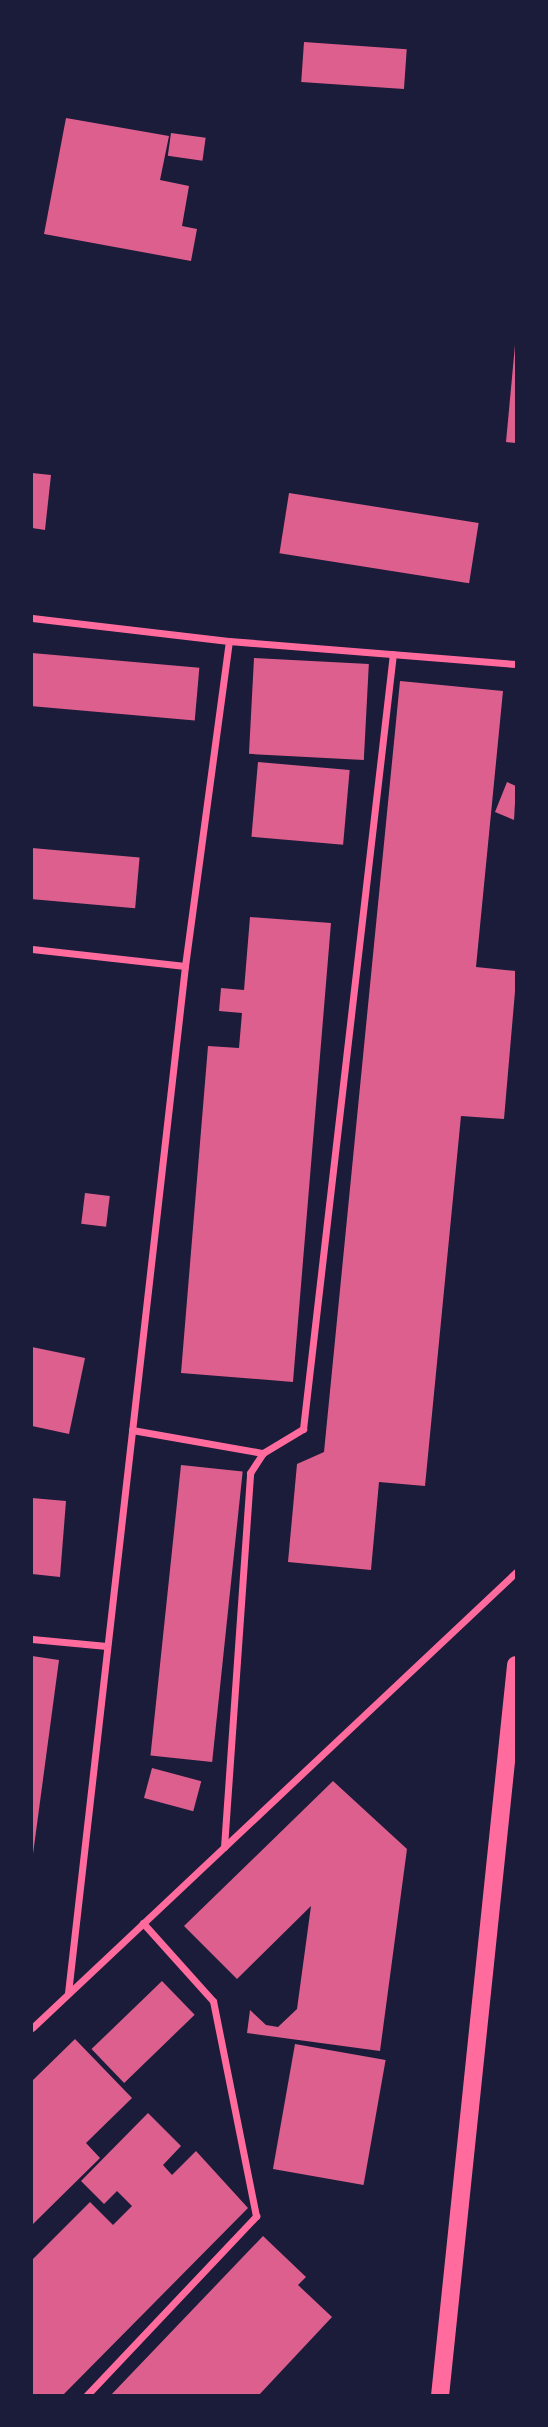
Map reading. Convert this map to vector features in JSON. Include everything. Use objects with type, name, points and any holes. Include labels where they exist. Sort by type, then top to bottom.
[{"type":"main road","points":[[440,2396],[516,1665]]},
{"type":"street","points":[[32,618],[229,641],[516,664]]},
{"type":"street","points":[[68,1993],[185,966],[229,641]]},
{"type":"street","points":[[223,1847],[250,1473],[263,1453],[303,1429],[393,654]]},
{"type":"street","points":[[32,949],[185,966]]},
{"type":"street","points":[[132,1430],[263,1453]]},
{"type":"street","points":[[32,2028],[516,1572]]},
{"type":"street","points":[[32,1639],[107,1646]]},
{"type":"street","points":[[86,2396],[257,2216],[213,2001],[143,1923]]},
{"type":"building","points":[[304,42],[407,49],[404,89],[301,82]]},
{"type":"building","points":[[66,118],[169,136],[160,180],[189,186],[182,226],[197,229],[191,261],[44,234]]},
{"type":"building","points":[[171,133],[206,138],[202,161],[168,156]]},
{"type":"building","points":[[516,345],[516,443],[506,442]]},
{"type":"building","points":[[32,473],[51,475],[45,530],[32,528]]},
{"type":"building","points":[[289,493],[479,523],[469,583],[279,553]]},
{"type":"building","points":[[32,653],[199,668],[195,720],[32,706]]},
{"type":"building","points":[[254,658],[369,664],[364,760],[249,754]]},
{"type":"building","points":[[400,681],[503,691],[476,967],[516,971],[516,980],[504,1119],[461,1116],[425,1486],[379,1482],[371,1570],[288,1562],[297,1464],[324,1452]]},
{"type":"building","points":[[258,762],[350,770],[343,845],[251,837]]},
{"type":"building","points":[[507,782],[516,786],[514,820],[495,812]]},
{"type":"building","points":[[32,848],[140,857],[135,908],[32,899]]},
{"type":"building","points":[[250,917],[331,923],[293,1382],[181,1373],[208,1046],[239,1048],[242,1013],[219,1011],[221,988],[244,990]]},
{"type":"building","points":[[85,1193],[110,1196],[106,1227],[81,1224]]},
{"type":"building","points":[[32,1347],[85,1358],[69,1434],[32,1426]]},
{"type":"building","points":[[181,1465],[243,1471],[212,1762],[150,1755]]},
{"type":"building","points":[[32,1498],[66,1501],[60,1577],[32,1574]]},
{"type":"building","points":[[32,1656],[59,1660],[33,1854],[32,1854]]},
{"type":"building","points":[[152,1768],[201,1781],[193,1811],[144,1798]]},
{"type":"building","points":[[333,1781],[407,1849],[380,2051],[247,2033],[250,2010],[266,2025],[278,2027],[297,2009],[311,1906],[237,1979],[184,1926]]},
{"type":"building","points":[[162,1981],[195,2015],[124,2083],[92,2049]]},
{"type":"building","points":[[75,2039],[132,2098],[86,2143],[100,2158],[32,2225],[32,2081]]},
{"type":"building","points":[[295,2044],[386,2060],[364,2185],[273,2169]]},
{"type":"building","points":[[148,2113],[181,2146],[163,2165],[172,2175],[196,2151],[248,2208],[62,2396],[32,2396],[32,2260],[90,2202],[113,2225],[132,2206],[117,2191],[104,2204],[81,2181]]},
{"type":"building","points":[[263,2236],[306,2277],[298,2285],[332,2317],[258,2396],[110,2396]]}]
